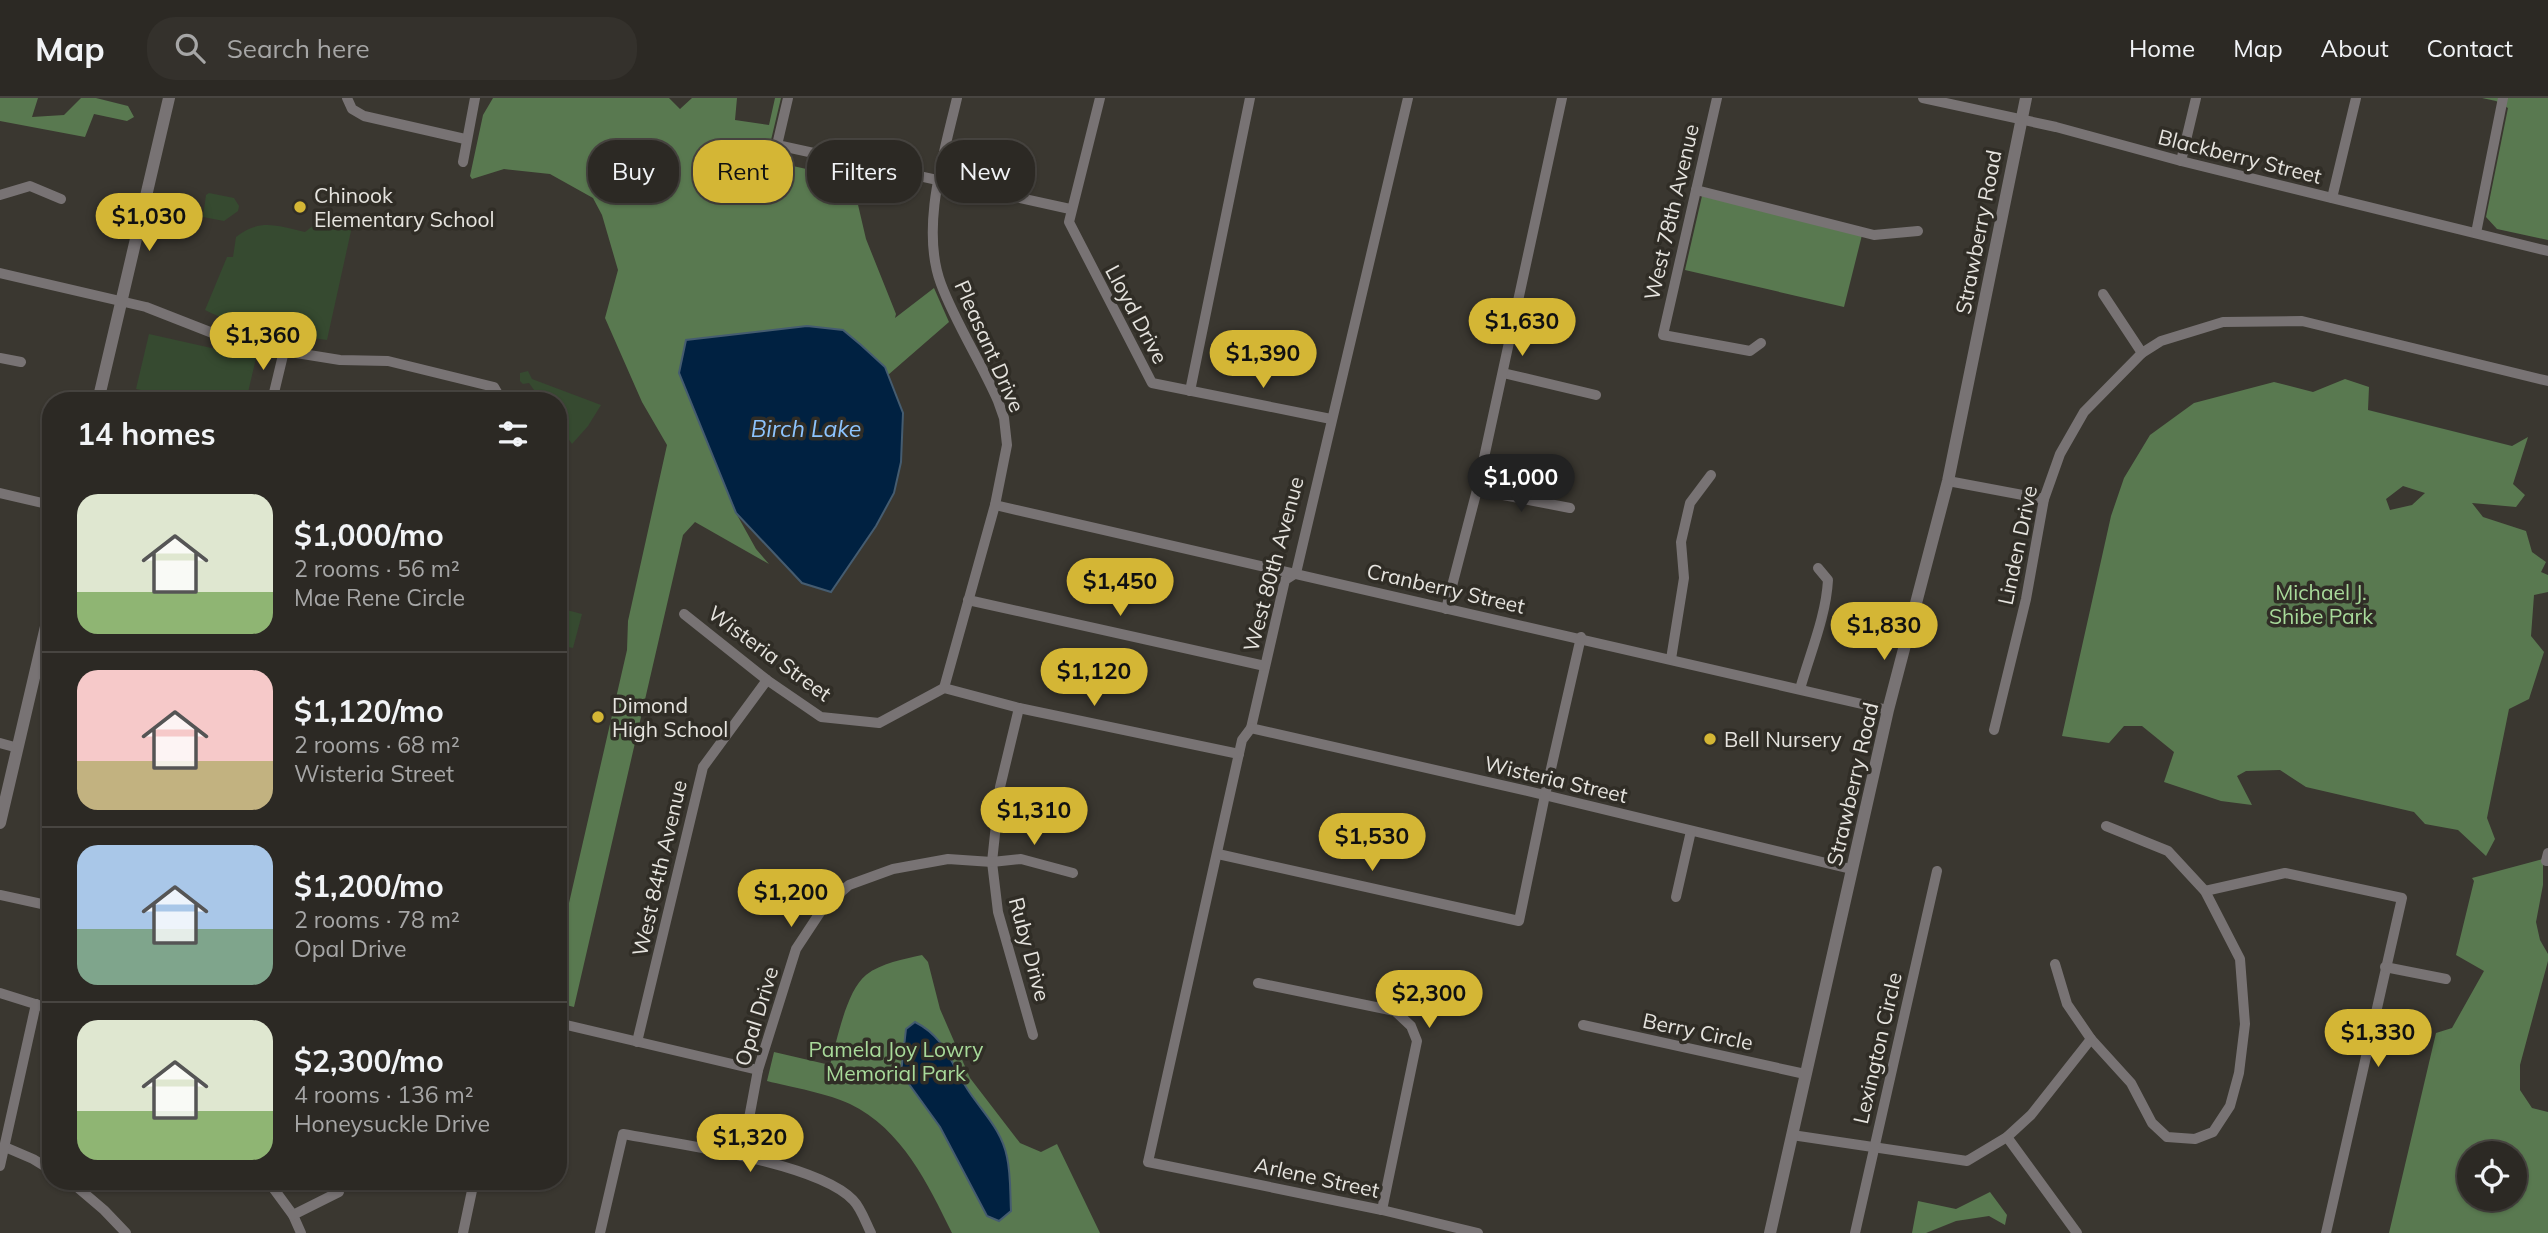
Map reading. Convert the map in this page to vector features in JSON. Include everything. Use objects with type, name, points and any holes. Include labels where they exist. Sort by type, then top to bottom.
[{"type":"street","points":[[100,392],[169,98]]},
{"type":"street","points":[[347,98],[352,109],[364,116],[466,139]]},
{"type":"street","points":[[463,162],[475,98]]},
{"type":"street","points":[[788,98],[777,145],[936,180]]},
{"type":"street","name":"Pleasant Drive","points":[[947,140],[957,98]]},
{"type":"street","points":[[1035,201],[1070,209],[1100,98]]},
{"type":"street","points":[[1190,391],[1251,98]]},
{"type":"street","name":"West 80th Avenue","points":[[1148,1162],[1242,740],[1251,728],[1284,580],[1296,573],[1408,98]]},
{"type":"street","points":[[1446,608],[1477,489],[1562,98]]},
{"type":"street","name":"West 78th Avenue","points":[[1717,98],[1663,335],[1750,351],[1761,343]]},
{"type":"street","name":"Blackberry Street","points":[[1923,98],[2021,119],[2548,251]]},
{"type":"street","name":"Strawberry Road","points":[[1770,1233],[1888,710],[1948,481],[2026,98]]},
{"type":"street","points":[[2181,161],[2196,98]]},
{"type":"street","points":[[2332,198],[2356,98]]},
{"type":"street","points":[[2476,233],[2503,98]]},
{"type":"street","points":[[0,195],[30,186],[61,199]]},
{"type":"street","points":[[1696,190],[1874,234],[1918,231]]},
{"type":"street","name":"Pleasant Drive","points":[[936,203],[934,260],[948,298],[983,367],[1004,418],[1007,445],[995,505],[944,688]]},
{"type":"street","name":"Lloyd Drive","points":[[1070,209],[1069,222],[1080,247],[1152,383],[1331,419]]},
{"type":"street","points":[[0,273],[146,307],[215,334],[284,351],[340,360],[388,361],[494,387],[497,392]]},
{"type":"street","points":[[2103,294],[2142,353]]},
{"type":"street","name":"Linden Drive","points":[[1994,730],[2026,599],[2044,499],[2060,454],[2084,412],[2142,353],[2161,341],[2222,322],[2302,321],[2548,381]]},
{"type":"street","points":[[274,392],[284,351]]},
{"type":"street","points":[[0,358],[21,362]]},
{"type":"street","points":[[1503,373],[1596,395]]},
{"type":"street","points":[[1671,659],[1684,578],[1681,542],[1690,503],[1711,475]]},
{"type":"street","points":[[1948,481],[2044,499]]},
{"type":"street","points":[[1477,489],[1570,508]]},
{"type":"street","points":[[0,493],[42,503]]},
{"type":"street","name":"Cranberry Street","points":[[995,505],[1888,710]]},
{"type":"street","points":[[1800,689],[1826,606],[1828,580],[1818,568]]},
{"type":"street","points":[[968,600],[1265,666]]},
{"type":"street","name":"Wisteria Street","points":[[684,614],[767,680],[821,717],[880,723],[944,688]]},
{"type":"street","points":[[1218,854],[1520,921],[1545,795],[1581,638]]},
{"type":"street","points":[[0,824],[18,748],[42,666]]},
{"type":"street","name":"West 84th Avenue","points":[[637,1042],[703,767],[767,680]]},
{"type":"street","points":[[944,688],[1020,708],[1239,754]]},
{"type":"street","name":"Ruby Drive","points":[[1020,708],[1000,787],[992,862],[998,912],[1033,1035]]},
{"type":"street","name":"Wisteria Street","points":[[1251,728],[1851,869]]},
{"type":"street","points":[[0,743],[18,748]]},
{"type":"street","points":[[2055,964],[2067,1004],[2091,1039],[2131,1083],[2152,1123],[2168,1137],[2195,1139],[2213,1132],[2230,1106],[2239,1073],[2245,1024],[2240,958],[2205,891],[2168,851],[2106,826]]},
{"type":"street","points":[[1676,897],[1691,831]]},
{"type":"street","name":"Opal Drive","points":[[742,1156],[758,1070],[796,949],[823,908],[849,885],[892,869],[948,859],[992,862],[1021,859],[1073,873]]},
{"type":"street","name":"Lexington Circle","points":[[1855,1233],[1937,871]]},
{"type":"street","points":[[2205,891],[2285,873],[2402,898],[2326,1233]]},
{"type":"street","points":[[0,895],[42,904]]},
{"type":"street","points":[[2385,967],[2446,979]]},
{"type":"street","points":[[1258,984],[1395,1011],[1411,1026],[1417,1041],[1382,1210]]},
{"type":"street","points":[[0,993],[42,1006]]},
{"type":"street","points":[[0,1166],[36,1004]]},
{"type":"street","points":[[567,1025],[758,1070]]},
{"type":"street","name":"Berry Circle","points":[[1583,1025],[1805,1074]]},
{"type":"street","points":[[1792,1135],[1967,1161],[2007,1137],[2031,1115],[2091,1039]]},
{"type":"street","points":[[600,1233],[623,1133],[742,1156],[821,1178],[854,1200],[872,1233]]},
{"type":"street","points":[[2007,1137],[2077,1233]]},
{"type":"street","points":[[5,1147],[42,1166]]},
{"type":"street","name":"Arlene Street","points":[[1148,1162],[1382,1210],[1478,1233]]},
{"type":"street","points":[[81,1190],[125,1233]]},
{"type":"street","points":[[275,1190],[293,1215],[301,1233]]},
{"type":"street","points":[[463,1233],[472,1190]]},
{"type":"street","points":[[293,1215],[339,1192]]},
{"type":"green space","points":[[0,98],[38,98],[32,117],[64,115],[81,98],[96,98],[128,106],[134,117],[127,121],[94,114],[85,137],[0,121]]},
{"type":"green space","points":[[493,98],[669,98],[680,109],[692,98],[737,98],[735,120],[769,125],[775,98],[781,98],[771,140],[693,140],[693,203],[793,203],[793,166],[807,169],[807,203],[858,203],[866,239],[896,314],[895,318],[934,288],[949,322],[888,375],[885,367],[686,341],[679,373],[736,513],[756,549],[769,564],[695,522],[683,535],[574,1007],[567,1005],[567,912],[627,650],[628,621],[667,445],[642,402],[605,318],[618,270],[602,215],[596,203],[679,203],[679,140],[588,140],[588,195],[550,174],[504,169],[472,179],[470,176],[483,115]]},
{"type":"green space","points":[[2482,98],[2548,98],[2548,240],[2497,229],[2486,217],[2508,108],[2496,101]]},
{"type":"green space","points":[[209,193],[234,198],[239,206],[238,211],[224,221],[203,217],[206,195]]},
{"type":"green space","points":[[1702,196],[1862,235],[1844,307],[1685,270]]},
{"type":"green space","points":[[326,216],[353,222],[327,340],[249,326],[205,310],[227,257],[233,257],[236,237],[261,225],[305,232]]},
{"type":"green space","points":[[149,334],[256,358],[248,392],[149,392],[136,389]]},
{"type":"green space","points":[[528,371],[532,379],[566,392],[536,392],[529,383],[523,384],[520,381],[520,373]]},
{"type":"green space","name":"Michael J. Shibe Park","points":[[2345,379],[2369,387],[2368,410],[2512,446],[2528,437],[2513,484],[2525,495],[2516,507],[2472,503],[2483,517],[2526,531],[2532,552],[2546,562],[2541,572],[2548,575],[2548,592],[2534,595],[2531,636],[2544,652],[2529,699],[2509,709],[2487,818],[2495,839],[2486,856],[2458,830],[2425,824],[2414,812],[2306,787],[2280,770],[2246,771],[2237,776],[2252,805],[2221,801],[2164,782],[2174,752],[2142,726],[2124,726],[2109,743],[2062,736],[2111,516],[2124,478],[2150,435],[2194,403],[2274,382],[2313,392]],"holes":[[[2403,486],[2425,493],[2412,505],[2390,510],[2386,499]]]},
{"type":"green space","points":[[567,392],[601,405],[572,444],[567,437]]},
{"type":"green space","points":[[567,610],[582,614],[573,648],[567,647]]},
{"type":"green space","points":[[2543,859],[2543,885],[2536,922],[2548,961],[2520,1065],[2520,1090],[2532,1108],[2548,1112],[2548,1233],[2389,1233],[2436,1033],[2452,1028],[2484,971],[2456,955],[2474,881],[2472,878]]},
{"type":"green space","name":"Pamela Joy Lowry Memorial Park","points":[[922,955],[928,962],[940,1009],[970,1078],[1020,1143],[1041,1152],[1057,1144],[1100,1233],[952,1233],[912,1160],[884,1128],[842,1100],[767,1081],[774,1052],[830,1065],[843,1017],[859,982],[879,967]]},
{"type":"green space","points":[[1990,1192],[2007,1215],[2005,1225],[1989,1216],[1956,1221],[1926,1233],[1912,1233],[1918,1201],[1956,1209]]},
{"type":"water","name":"Birch Lake","points":[[807,326],[843,330],[861,345],[885,367],[903,413],[901,462],[894,493],[876,526],[831,592],[802,583],[736,513],[679,373],[686,340]]},
{"type":"water","points":[[915,1022],[941,1044],[1005,1148],[1010,1178],[1011,1211],[999,1221],[987,1216],[940,1127],[901,1073],[906,1029]]},
{"type":"place","name":"Chinook Elementary School","points":[[300,207]]},
{"type":"place","name":"Dimond High School","points":[[598,717]]},
{"type":"place","name":"Bell Nursery","points":[[1710,739]]}]
